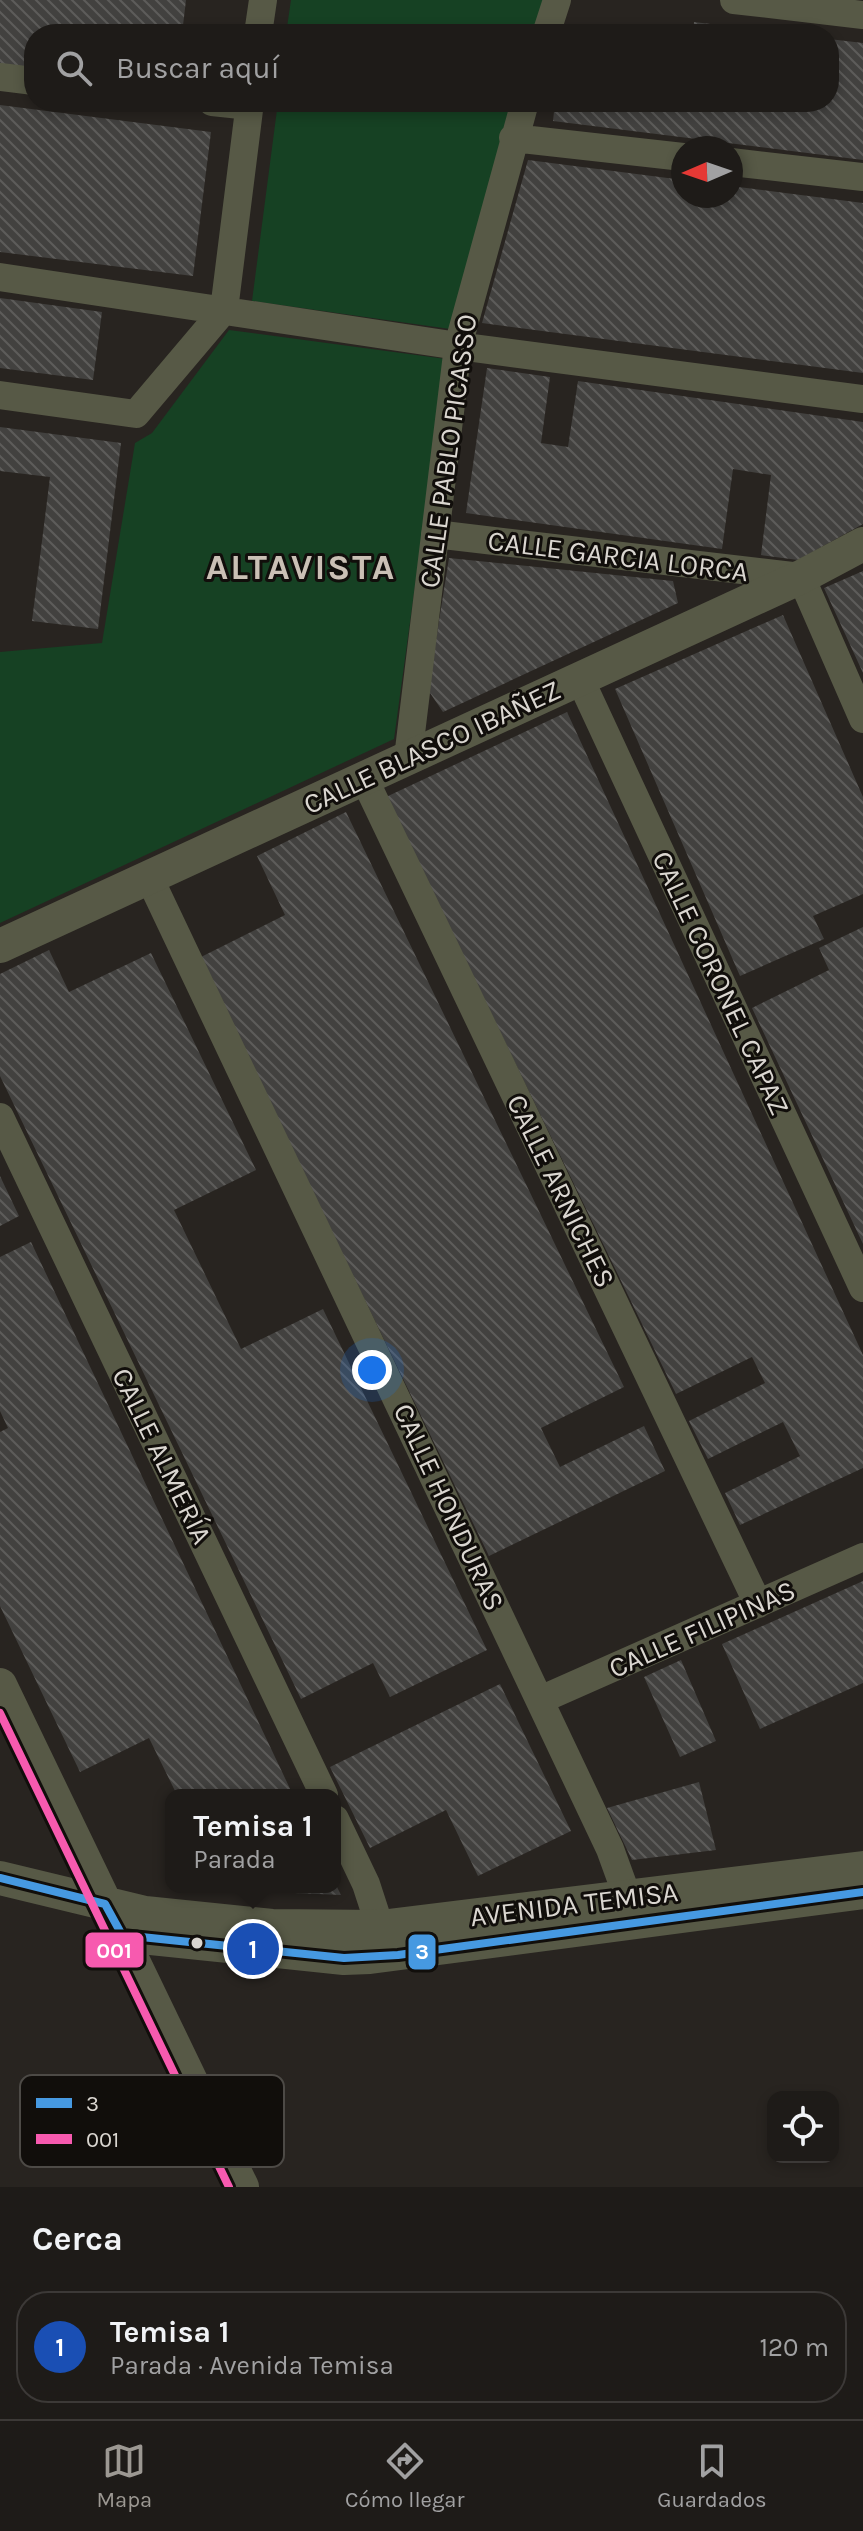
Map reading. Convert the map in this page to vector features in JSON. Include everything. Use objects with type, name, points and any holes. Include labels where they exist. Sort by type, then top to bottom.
[{"type":"street","points":[[259,24],[263,0]]},
{"type":"street","points":[[549,24],[557,0]]},
{"type":"street","points":[[734,0],[863,15]]},
{"type":"street","points":[[0,77],[24,80]]},
{"type":"street","points":[[0,395],[136,414],[224,310],[249,112]]},
{"type":"street","name":"CALLE PABLO PICASSO","points":[[408,758],[458,346],[522,112]]},
{"type":"street","points":[[513,138],[671,156]]},
{"type":"street","points":[[743,163],[863,177]]},
{"type":"street","points":[[0,277],[458,346],[863,399]]},
{"type":"street","name":"CALLE GARCIA LORCA","points":[[435,534],[801,577]]},
{"type":"street","name":"CALLE BLASCO IBAÑEZ","points":[[0,946],[801,577],[863,544]]},
{"type":"street","points":[[801,577],[863,719]]},
{"type":"street","name":"CALLE CORONEL CAPAZ","points":[[580,679],[863,1288]]},
{"type":"street","name":"CALLE ARNICHES","points":[[364,778],[758,1604]]},
{"type":"street","name":"CALLE HONDURAS","points":[[149,877],[610,1849],[632,1910]]},
{"type":"street","name":"CALLE ALMERÍA","points":[[0,1117],[321,1789]]},
{"type":"street","name":"CALLE FILIPINAS","points":[[540,1700],[863,1557]]},
{"type":"street","points":[[0,1685],[189,2075]]},
{"type":"street","points":[[341,1832],[366,1884],[380,1927]]},
{"type":"street","name":"AVENIDA TEMISA","points":[[122,1935],[344,1958],[398,1955],[863,1868]]},
{"type":"street","name":"AVENIDA TEMISA","points":[[0,1878],[145,1913],[272,1926],[380,1927],[863,1892]]},
{"type":"street","points":[[232,2167],[242,2187]]},
{"type":"green space","points":[[291,0],[543,0],[536,24],[287,24]]},
{"type":"green space","points":[[277,112],[511,112],[450,329],[252,301]]},
{"type":"green space","points":[[229,330],[446,359],[394,739],[0,923],[0,652],[102,643],[135,443],[152,433]]},
{"type":"building","points":[[0,0],[186,0],[183,24],[24,24],[24,70],[0,67]]},
{"type":"building","points":[[839,40],[863,43],[863,160],[743,145],[743,136],[672,136],[553,121],[554,112],[839,112]]},
{"type":"building","points":[[0,105],[24,108],[24,112],[55,112],[211,132],[193,276],[0,252]]},
{"type":"building","points":[[528,160],[671,178],[671,208],[743,208],[743,188],[863,203],[863,373],[482,323]]},
{"type":"building","points":[[0,298],[102,312],[93,380],[0,368]]},
{"type":"building","points":[[487,368],[550,377],[541,443],[568,447],[578,381],[863,422],[863,524],[798,560],[761,555],[771,475],[733,469],[722,549],[466,513]]},
{"type":"building","points":[[0,427],[121,443],[98,629],[32,621],[50,477],[0,471]]},
{"type":"building","points":[[449,558],[673,581],[678,603],[443,712],[428,690]]},
{"type":"building","points":[[863,571],[863,673],[824,588]]},
{"type":"building","points":[[783,615],[863,797],[863,894],[813,916],[824,939],[740,976],[615,689]]},
{"type":"building","points":[[567,712],[863,1355],[863,1468],[740,1525],[725,1493],[800,1456],[783,1422],[708,1459],[689,1421],[765,1383],[752,1357],[676,1394],[386,797]]},
{"type":"building","points":[[346,812],[624,1387],[541,1428],[560,1467],[644,1426],[665,1471],[489,1556],[199,958],[285,915],[257,856]]},
{"type":"building","points":[[863,927],[863,1244],[752,1008],[829,970],[819,948]]},
{"type":"building","points":[[49,950],[69,992],[151,953],[256,1170],[174,1210],[241,1349],[323,1309],[487,1650],[390,1697],[373,1663],[301,1699],[0,1076],[0,974]]},
{"type":"building","points":[[0,1176],[19,1216],[0,1226]]},
{"type":"building","points":[[31,1242],[290,1789],[174,1789],[149,1738],[80,1772],[0,1606],[0,1432],[8,1428],[0,1411],[0,1257]]},
{"type":"building","points":[[863,1581],[863,1683],[760,1729],[722,1644]]},
{"type":"building","points":[[681,1660],[716,1741],[680,1757],[644,1677]]},
{"type":"building","points":[[500,1684],[571,1831],[478,1876],[446,1810],[370,1848],[330,1767]]},
{"type":"building","points":[[699,1782],[716,1850],[632,1860],[607,1808]]},
{"type":"building","points":[[294,1893],[340,1893],[341,1895]]},
{"type":"transit line","name":"001","points":[[0,1713],[175,2075]]},
{"type":"transit line","name":"3","points":[[0,1878],[105,1904],[122,1935],[344,1958],[398,1955],[863,1892]]},
{"type":"transit line","name":"001","points":[[219,2167],[229,2187]]},
{"type":"place","name":"Temisa 1","points":[[253,1949]]},
{"type":"district","name":"ALTAVISTA","points":[[301,567]]}]
